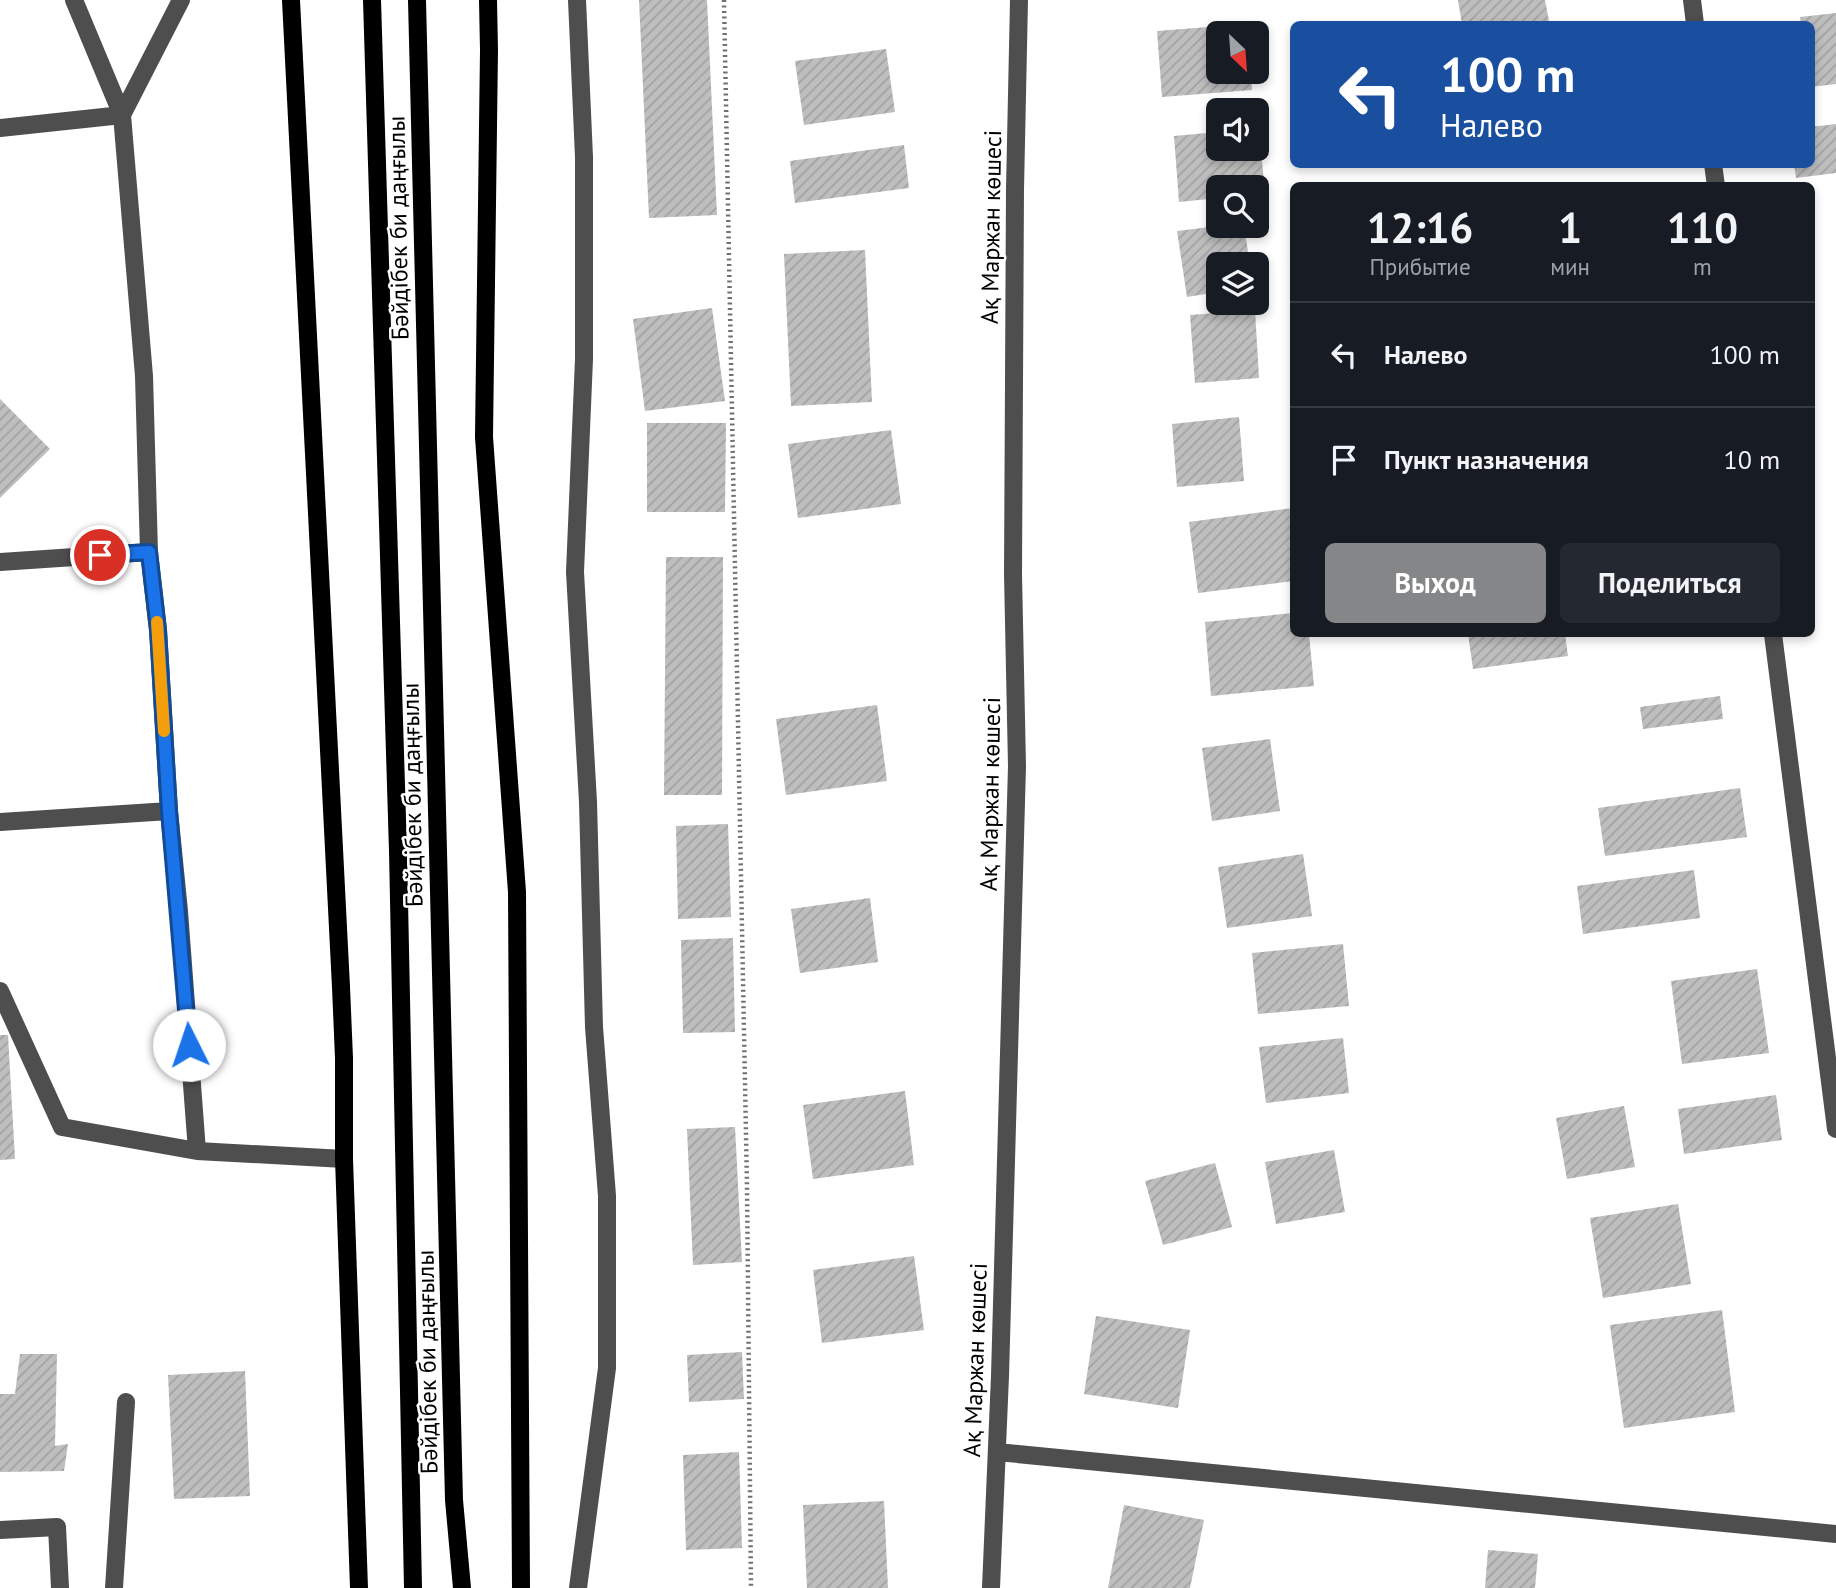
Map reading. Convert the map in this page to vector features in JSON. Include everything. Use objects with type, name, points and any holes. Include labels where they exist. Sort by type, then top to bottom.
[{"type":"main road","points":[[292,0],[344,1058],[344,1159],[359,1588]]},
{"type":"main road","name":"Бәйдібек би даңғылы","points":[[372,0],[398,851],[413,1588]]},
{"type":"main road","name":"Бәйдібек би даңғылы","points":[[417,0],[454,1500],[463,1588]]},
{"type":"main road","points":[[488,0],[484,437],[517,892],[521,1588]]},
{"type":"street","points":[[74,0],[122,115],[144,376],[149,552],[158,630],[169,811],[197,1151]]},
{"type":"street","points":[[122,115],[181,0]]},
{"type":"street","points":[[576,0],[584,157],[584,359],[575,572],[588,802],[594,1027],[607,1196],[607,1368],[578,1588]]},
{"type":"street","name":"Ақ Маржан көшесі","points":[[991,1588],[1017,766],[1013,574],[1019,0]]},
{"type":"street","points":[[1692,0],[1695,21]]},
{"type":"street","points":[[0,128],[122,115]]},
{"type":"street","points":[[0,562],[149,552]]},
{"type":"street","points":[[1773,637],[1836,1129]]},
{"type":"street","points":[[0,821],[169,811]]},
{"type":"street","points":[[0,991],[62,1127],[197,1151],[344,1159]]},
{"type":"street","points":[[114,1588],[126,1402]]},
{"type":"street","points":[[997,1452],[1836,1534]]},
{"type":"street","points":[[0,1530],[57,1527],[60,1588]]},
{"type":"path","points":[[724,0],[747,1186],[751,1588]]},
{"type":"building","points":[[639,0],[707,0],[717,215],[649,218]]},
{"type":"building","points":[[1458,0],[1545,0],[1549,21],[1462,21]]},
{"type":"building","points":[[1836,13],[1836,84],[1815,87],[1815,21],[1801,21],[1800,17]]},
{"type":"building","points":[[1206,27],[1206,84],[1252,84],[1252,90],[1162,97],[1157,31]]},
{"type":"building","points":[[886,49],[895,112],[804,125],[795,61]]},
{"type":"building","points":[[1836,124],[1836,173],[1796,178],[1795,168],[1815,168],[1815,127]]},
{"type":"building","points":[[1206,133],[1206,161],[1262,161],[1263,175],[1206,175],[1206,199],[1179,202],[1174,136]]},
{"type":"building","points":[[904,145],[909,188],[795,203],[790,161]]},
{"type":"building","points":[[1206,227],[1206,238],[1246,238],[1248,252],[1206,252],[1206,294],[1187,297],[1177,231]]},
{"type":"building","points":[[865,250],[872,402],[791,406],[784,254]]},
{"type":"building","points":[[712,308],[725,401],[645,411],[633,319]]},
{"type":"building","points":[[1190,315],[1255,315],[1259,378],[1195,383]]},
{"type":"building","points":[[0,399],[50,449],[0,498]]},
{"type":"building","points":[[1239,417],[1244,481],[1177,487],[1172,424]]},
{"type":"building","points":[[647,423],[726,423],[725,512],[647,512]]},
{"type":"building","points":[[891,430],[901,504],[798,518],[788,444]]},
{"type":"building","points":[[1290,508],[1290,581],[1198,593],[1189,522]]},
{"type":"building","points":[[666,557],[723,557],[722,795],[664,795]]},
{"type":"building","points":[[1290,613],[1290,637],[1309,637],[1314,686],[1211,696],[1205,622]]},
{"type":"building","points":[[1468,637],[1565,637],[1568,656],[1473,669]]},
{"type":"building","points":[[1720,696],[1723,719],[1643,729],[1640,707]]},
{"type":"building","points":[[877,705],[887,781],[786,795],[776,719]]},
{"type":"building","points":[[1270,739],[1280,811],[1212,821],[1202,748]]},
{"type":"building","points":[[1740,788],[1747,837],[1605,856],[1598,808]]},
{"type":"building","points":[[728,824],[731,917],[678,919],[676,826]]},
{"type":"building","points":[[1303,854],[1312,916],[1227,928],[1218,867]]},
{"type":"building","points":[[1694,870],[1700,918],[1583,934],[1577,886]]},
{"type":"building","points":[[870,898],[878,962],[800,973],[791,909]]},
{"type":"building","points":[[733,938],[735,1032],[683,1033],[681,940]]},
{"type":"building","points":[[1343,944],[1349,1006],[1258,1014],[1252,953]]},
{"type":"building","points":[[1757,969],[1769,1053],[1682,1064],[1671,981]]},
{"type":"building","points":[[0,1035],[8,1035],[15,1159],[0,1160]]},
{"type":"building","points":[[1343,1038],[1349,1093],[1266,1103],[1259,1047]]},
{"type":"building","points":[[905,1091],[914,1165],[813,1179],[803,1105]]},
{"type":"building","points":[[1776,1095],[1782,1140],[1684,1154],[1678,1109]]},
{"type":"building","points":[[1624,1106],[1635,1167],[1567,1179],[1556,1118]]},
{"type":"building","points":[[735,1127],[742,1262],[693,1265],[687,1129]]},
{"type":"building","points":[[1334,1150],[1345,1212],[1276,1224],[1265,1162]]},
{"type":"building","points":[[1215,1163],[1232,1227],[1163,1245],[1145,1181]]},
{"type":"building","points":[[1678,1204],[1691,1284],[1603,1298],[1590,1218]]},
{"type":"building","points":[[914,1256],[924,1330],[822,1343],[813,1270]]},
{"type":"building","points":[[1722,1310],[1735,1412],[1624,1428],[1610,1325]]},
{"type":"building","points":[[1096,1316],[1190,1330],[1178,1408],[1084,1394]]},
{"type":"building","points":[[742,1352],[744,1399],[689,1402],[687,1355]]},
{"type":"building","points":[[20,1354],[57,1354],[55,1446],[68,1444],[64,1471],[0,1472],[0,1394],[15,1394]]},
{"type":"building","points":[[245,1371],[250,1496],[174,1499],[168,1375]]},
{"type":"building","points":[[739,1452],[742,1548],[686,1550],[683,1455]]},
{"type":"building","points":[[884,1501],[888,1588],[807,1588],[803,1505]]},
{"type":"building","points":[[1124,1505],[1204,1520],[1190,1588],[1108,1588]]},
{"type":"building","points":[[1488,1550],[1538,1554],[1535,1588],[1485,1588]]},
{"type":"slow traffic","points":[[157,622],[164,731]]},
{"type":"route","points":[[100,555],[149,552],[158,630],[169,811],[189,1045]]}]
